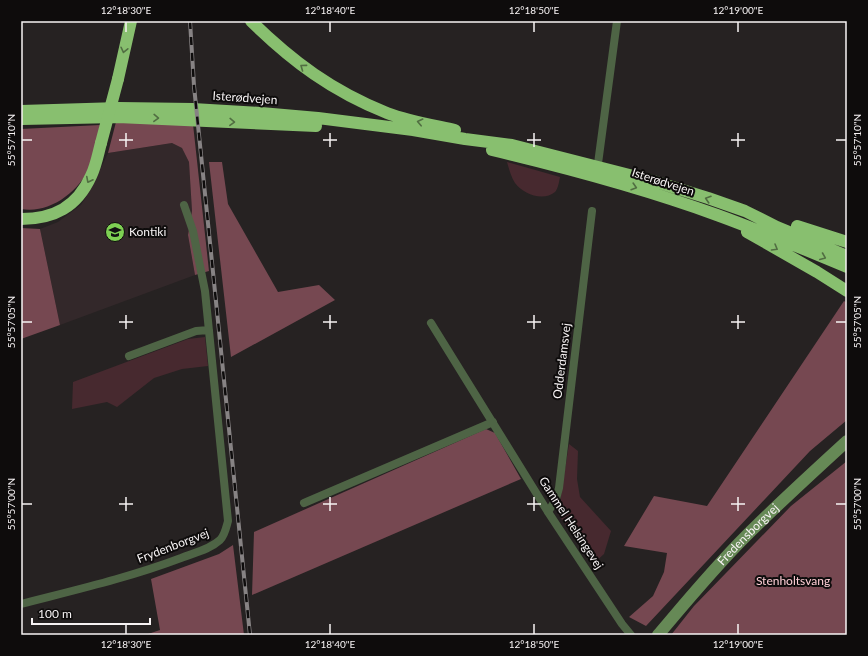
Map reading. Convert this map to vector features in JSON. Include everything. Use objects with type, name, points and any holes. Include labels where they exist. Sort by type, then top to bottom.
[{"type":"highway","points":[[21,219],[37,219],[54,214],[70,204],[83,191],[92,175],[118,79],[131,21]]},
{"type":"highway","points":[[252,21],[273,43],[302,67],[348,96],[388,113],[512,145]]},
{"type":"highway","name":"Isterødvejen","points":[[21,111],[103,108],[193,109],[318,118],[413,130],[512,145],[597,171],[716,214],[774,236],[847,267]]},
{"type":"highway","points":[[21,119],[118,117],[337,127],[373,125]]},
{"type":"highway","name":"Isterødvejen","points":[[465,139],[491,149],[653,181],[745,211],[776,227],[847,256]]},
{"type":"highway","points":[[745,211],[767,216],[817,234],[847,242]]},
{"type":"highway","points":[[716,214],[847,291]]},
{"type":"street","points":[[597,171],[617,21]]},
{"type":"street","name":"Frydenborgvej","points":[[21,604],[117,580],[212,546],[221,540],[225,533],[228,521],[205,291],[195,238],[184,205]]},
{"type":"street","name":"Odderdamsvej","points":[[548,512],[556,499],[559,488],[592,211]]},
{"type":"street","name":"Gammel Helsingevej","points":[[431,323],[548,512],[622,624],[631,635]]},
{"type":"street","points":[[130,356],[196,331],[209,330]]},
{"type":"street","points":[[304,503],[493,422]]},
{"type":"street","name":"Fredensborgvej","points":[[658,635],[708,576],[744,538],[788,494],[847,441]]},
{"type":"shaded area","name":"Kontiki","points":[[172,143],[182,148],[189,162],[192,211],[188,235],[195,275],[60,325],[40,229],[58,222],[81,205],[91,189],[108,153]]},
{"type":"shaded area","points":[[507,162],[560,177],[556,191],[545,196],[528,193],[515,183]]},
{"type":"shaded area","points":[[205,337],[208,366],[182,369],[154,378],[117,407],[107,402],[72,409],[73,382],[188,339]]},
{"type":"shaded area","points":[[569,444],[578,451],[577,479],[580,497],[611,531],[604,554],[593,564],[558,514]]},
{"type":"green space","points":[[116,122],[193,124],[209,271],[195,275],[188,235],[192,211],[189,162],[182,148],[172,143],[108,153]]},
{"type":"green space","points":[[100,125],[90,167],[85,176],[71,193],[42,208],[32,210],[21,209],[21,129]]},
{"type":"green space","points":[[209,162],[222,162],[228,204],[278,292],[319,285],[335,300],[231,357]]},
{"type":"green space","points":[[21,228],[40,229],[60,325],[21,339]]},
{"type":"green space","points":[[844,301],[847,303],[847,420],[810,451],[646,626],[629,617],[653,596],[664,572],[667,553],[624,546],[654,496],[707,506]]},
{"type":"green space","points":[[486,429],[495,433],[521,479],[252,595],[254,532]]},
{"type":"green space","name":"Stenholtsvang","points":[[847,461],[847,635],[671,635],[694,606],[791,506]]},
{"type":"green space","points":[[233,545],[244,635],[145,635],[160,630],[151,579],[219,554]]},
{"type":"railway","points":[[190,21],[194,86],[250,635]]},
{"type":"place","name":"Kontiki","points":[[115,232]]}]
